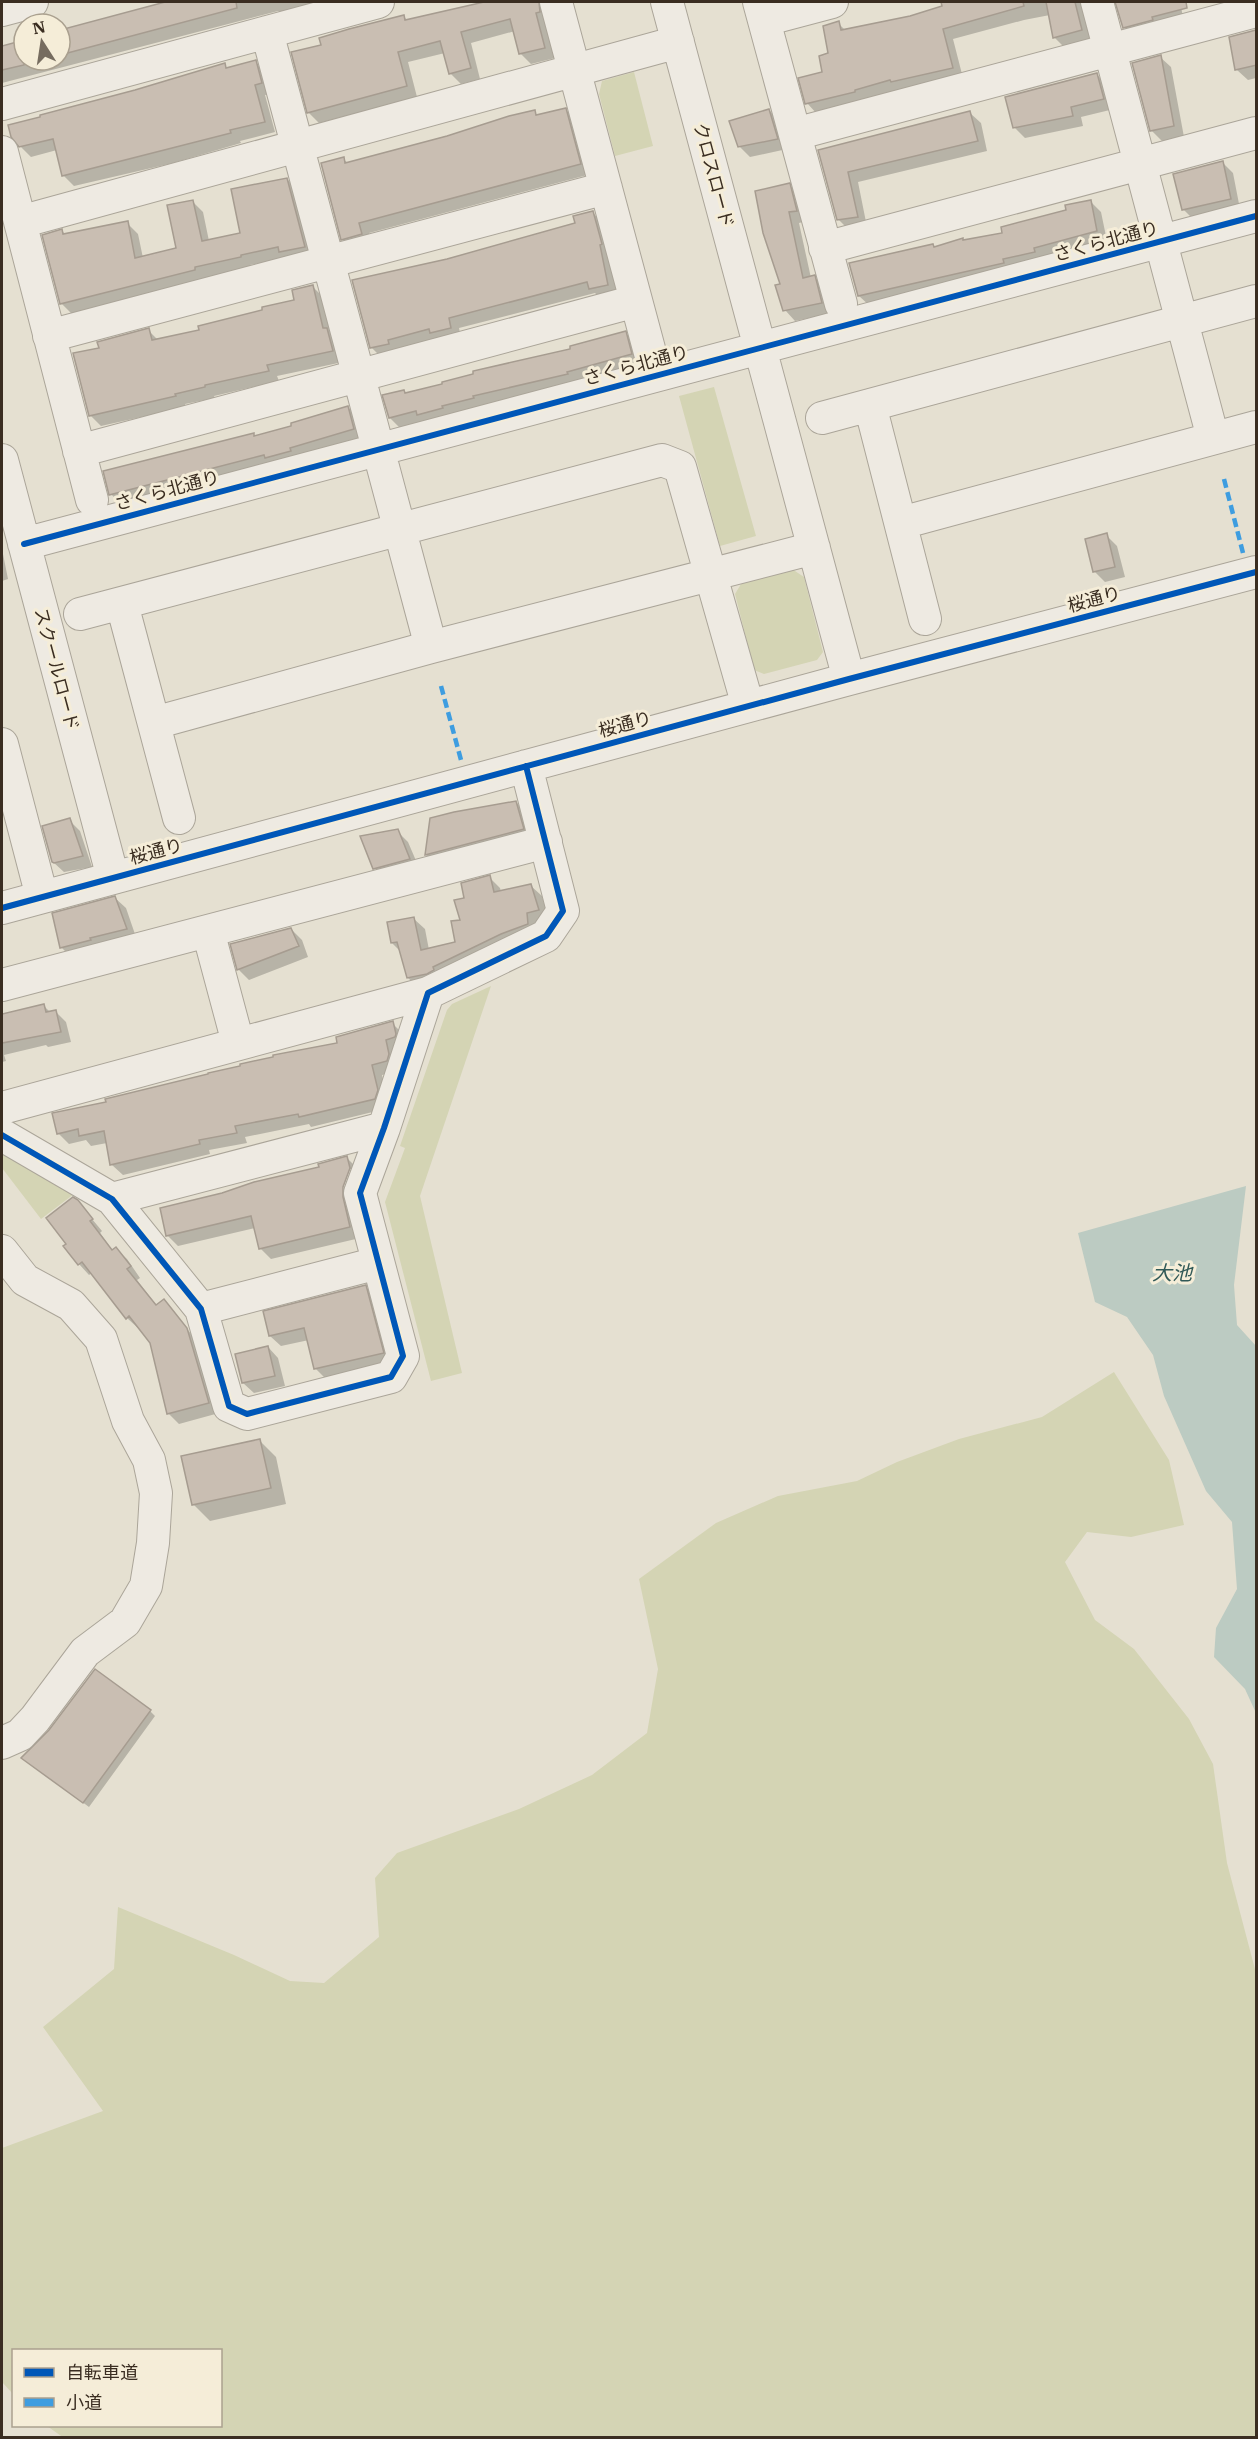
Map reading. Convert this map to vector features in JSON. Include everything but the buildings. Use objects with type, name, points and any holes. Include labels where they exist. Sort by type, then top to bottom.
[{"type":"street","points":[[2,10],[32,2]]},
{"type":"street","points":[[2,104],[378,2]]},
{"type":"street","points":[[556,2],[656,375]]},
{"type":"street","name":"クロスロード","points":[[667,2],[849,679]]},
{"type":"street","points":[[832,2],[761,11],[841,304]]},
{"type":"street","points":[[1097,2],[1213,438]]},
{"type":"street","points":[[795,134],[1257,11]]},
{"type":"street","points":[[267,32],[430,647]]},
{"type":"street","points":[[20,222],[678,42]]},
{"type":"street","points":[[825,248],[1257,133]]},
{"type":"street","points":[[2,152],[92,500]]},
{"type":"street","points":[[49,336],[606,188]]},
{"type":"street","name":"さくら北通り","points":[[24,544],[1257,216]]},
{"type":"street","points":[[79,451],[636,301]]},
{"type":"street","points":[[822,418],[1257,301]]},
{"type":"street","points":[[870,405],[925,619]]},
{"type":"street","points":[[901,523],[1257,427]]},
{"type":"street","name":"スクールロード","points":[[2,460],[113,878]]},
{"type":"street","points":[[80,614],[662,460],[680,467],[748,706]]},
{"type":"street","points":[[154,723],[430,647],[814,548]]},
{"type":"street","name":"桜通り","points":[[2,908],[748,706],[1257,572]]},
{"type":"street","points":[[122,604],[179,818]]},
{"type":"street","points":[[2,744],[11,817],[42,897]]},
{"type":"street","points":[[2,1108],[428,993],[546,936],[563,911],[525,766]]},
{"type":"street","points":[[2,985],[546,842]]},
{"type":"street","points":[[208,931],[238,1044]]},
{"type":"street","points":[[2,1135],[112,1198],[201,1309],[229,1406],[247,1414],[391,1377],[404,1356],[360,1193],[428,993]]},
{"type":"street","points":[[112,1198],[384,1128]]},
{"type":"street","points":[[2,1251],[25,1280],[71,1305],[101,1339],[128,1421],[149,1460],[156,1493],[153,1543],[146,1586],[125,1623],[85,1652],[35,1719],[20,1735],[2,1743]]},
{"type":"street","points":[[201,1309],[378,1263]]},
{"type":"green space","points":[[634,72],[653,146],[615,156],[599,94],[602,81]]},
{"type":"green space","points":[[714,387],[756,536],[720,546],[679,396]]},
{"type":"green space","points":[[789,567],[804,577],[823,652],[817,660],[764,674],[754,670],[735,594],[744,579]]},
{"type":"green space","points":[[491,986],[420,1196],[462,1373],[431,1381],[385,1202],[405,1148],[400,1146],[447,1010],[452,1004]]},
{"type":"green space","points":[[2,1147],[78,1191],[41,1219],[2,1168]]},
{"type":"green space","points":[[1114,1372],[1169,1460],[1184,1525],[1131,1537],[1087,1532],[1065,1562],[1095,1620],[1134,1649],[1189,1719],[1213,1764],[1227,1863],[1256,1973],[1256,2437],[64,2438],[48,2427],[222,2427],[222,2349],[12,2349],[12,2393],[2,2382],[2,2148],[103,2111],[43,2027],[114,1969],[118,1907],[290,1981],[324,1983],[379,1937],[375,1878],[397,1853],[519,1809],[592,1775],[647,1733],[658,1669],[639,1579],[716,1523],[778,1496],[857,1481],[897,1462],[959,1439],[1042,1417]]},
{"type":"water","name":"大池","points":[[1246,1186],[1234,1285],[1237,1325],[1256,1346],[1256,1713],[1245,1689],[1214,1657],[1216,1628],[1237,1589],[1232,1522],[1206,1491],[1164,1396],[1153,1355],[1127,1317],[1095,1302],[1078,1233]]},
{"type":"marked path","points":[[1224,479],[1243,553]]},
{"type":"marked path","points":[[441,686],[461,760]]},
{"type":"cycle path","points":[[24,544],[1256,216]]},
{"type":"cycle path","points":[[2,908],[849,679],[1256,572]]},
{"type":"cycle path","points":[[2,1135],[112,1199],[201,1309],[229,1406],[247,1414],[391,1377],[403,1356],[360,1193],[428,993],[546,936],[563,911],[526,766]]}]
